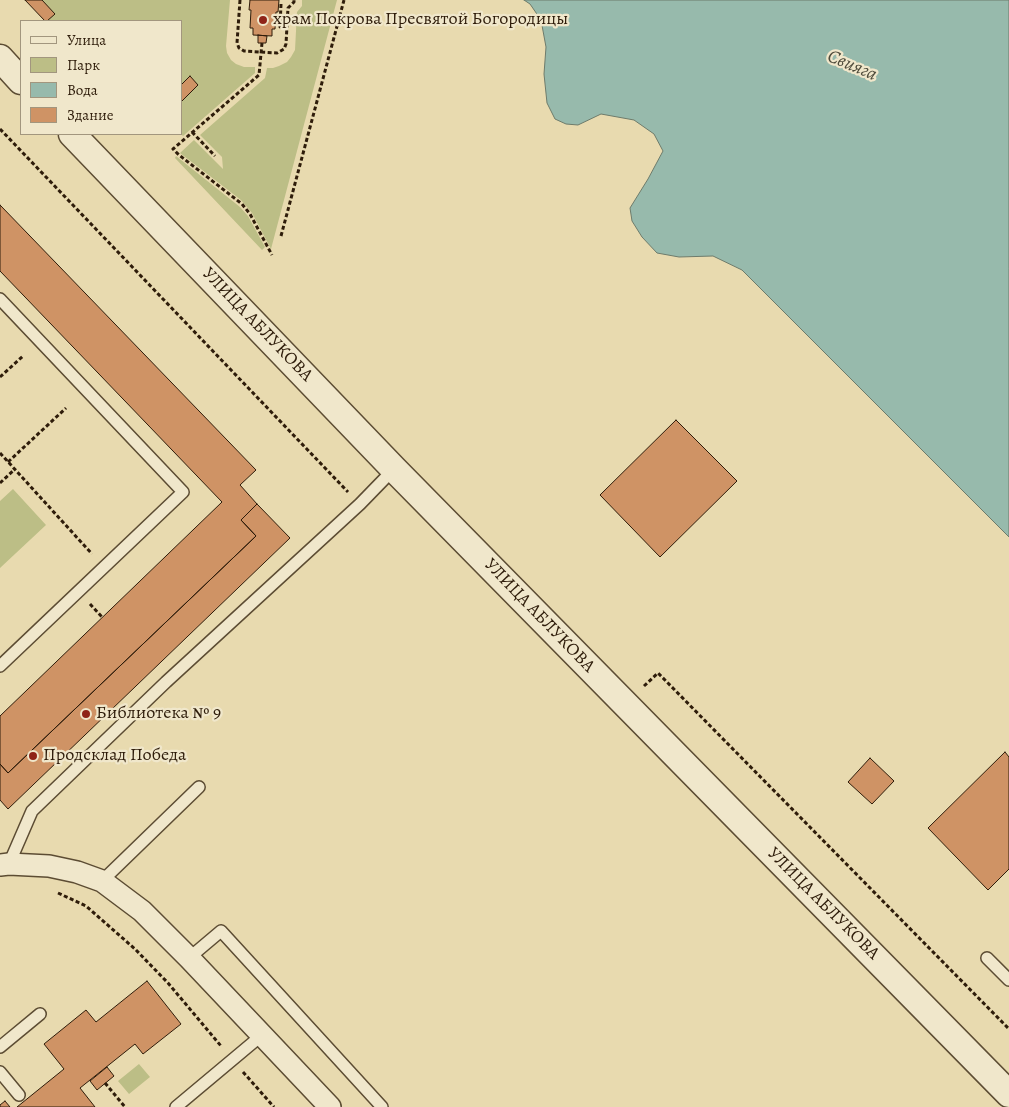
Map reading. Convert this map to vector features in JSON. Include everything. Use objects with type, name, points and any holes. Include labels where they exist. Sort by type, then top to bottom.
[{"type":"street","points":[[0,58],[20,80]]},
{"type":"street","name":"УЛИЦА АБЛУКОВА","points":[[73,135],[394,468],[1009,1094]]},
{"type":"street","points":[[5,864],[49,866],[77,872],[102,881],[142,911],[330,1107]]},
{"type":"lane","points":[[0,299],[183,492],[0,666]]},
{"type":"lane","points":[[5,864],[32,811],[166,682],[360,504],[394,468]]},
{"type":"lane","points":[[102,881],[199,787]]},
{"type":"lane","points":[[189,958],[221,931],[382,1107]]},
{"type":"lane","points":[[987,958],[1009,980]]},
{"type":"lane","points":[[0,1047],[40,1014]]},
{"type":"lane","points":[[176,1107],[262,1035]]},
{"type":"lane","points":[[0,1072],[19,1095]]},
{"type":"path","points":[[240,0],[239,48],[244,51],[277,53],[284,49],[287,40],[288,8],[294,0]]},
{"type":"path","points":[[281,236],[344,0]]},
{"type":"path","points":[[281,4],[280,27],[287,27]]},
{"type":"path","points":[[262,43],[259,76],[173,149],[242,204],[250,214],[272,255]]},
{"type":"path","points":[[0,130],[360,504]]},
{"type":"path","points":[[192,132],[215,156]]},
{"type":"path","points":[[0,377],[23,356]]},
{"type":"path","points":[[8,462],[66,408]]},
{"type":"path","points":[[0,452],[104,567]]},
{"type":"path","points":[[0,482],[15,469]]},
{"type":"path","points":[[86,600],[102,617]]},
{"type":"path","points":[[638,692],[658,673],[1009,1029]]},
{"type":"path","points":[[56,892],[86,906],[135,949],[168,983],[274,1107]]},
{"type":"path","points":[[105,1083],[125,1107]]},
{"type":"green space","points":[[26,0],[230,0],[227,53],[236,64],[244,67],[255,67],[255,73],[183,136],[182,20],[45,20]]},
{"type":"green space","points":[[302,0],[337,0],[271,249],[252,213],[241,200],[180,153],[194,140],[223,169],[222,157],[200,135],[265,78],[267,68],[279,66],[287,62],[291,57],[295,50],[297,12],[302,6]]},
{"type":"green space","points":[[176,156],[240,207],[248,216],[265,247],[262,250],[175,158]]},
{"type":"green space","points":[[13,489],[46,525],[0,568],[0,501]]},
{"type":"green space","points":[[139,1064],[150,1077],[129,1094],[118,1081]]},
{"type":"water","name":"Свияга","points":[[524,0],[1009,0],[1009,537],[742,270],[713,256],[679,257],[657,253],[642,237],[632,221],[630,208],[663,151],[654,134],[634,120],[601,114],[578,125],[566,124],[555,119],[547,103],[544,74],[546,47],[541,20],[530,4]]},
{"type":"building","points":[[25,0],[42,0],[55,14],[48,20],[44,20]]},
{"type":"building","name":"храм Покрова Пресвятой Богородицы","points":[[250,0],[279,0],[275,29],[272,29],[272,36],[253,35],[253,28],[250,28]]},
{"type":"building","points":[[258,35],[267,36],[266,43],[258,43]]},
{"type":"building","points":[[190,76],[198,85],[182,101],[182,84]]},
{"type":"building","points":[[0,205],[256,470],[240,485],[257,504],[241,520],[256,536],[8,773],[0,764],[0,716],[222,502],[0,271]]},
{"type":"building","points":[[676,420],[737,481],[660,557],[600,495]]},
{"type":"building","points":[[257,504],[290,538],[8,809],[0,800],[0,764],[8,773],[256,536],[241,520]]},
{"type":"building","points":[[1005,752],[1009,757],[1009,869],[988,890],[928,828]]},
{"type":"building","points":[[870,758],[894,781],[872,804],[848,782]]},
{"type":"building","points":[[147,981],[181,1024],[143,1054],[135,1044],[80,1088],[95,1107],[17,1107],[64,1069],[44,1044],[86,1010],[96,1022]]},
{"type":"building","points":[[107,1067],[114,1076],[97,1090],[90,1081]]},
{"type":"building","points":[[5,1101],[10,1107],[0,1107],[0,1105]]},
{"type":"place","name":"храм Покрова Пресвятой Богородицы","points":[[263,20]]},
{"type":"place","name":"Библиотека № 9","points":[[86,714]]},
{"type":"place","name":"Продсклад Победа","points":[[33,756]]}]
